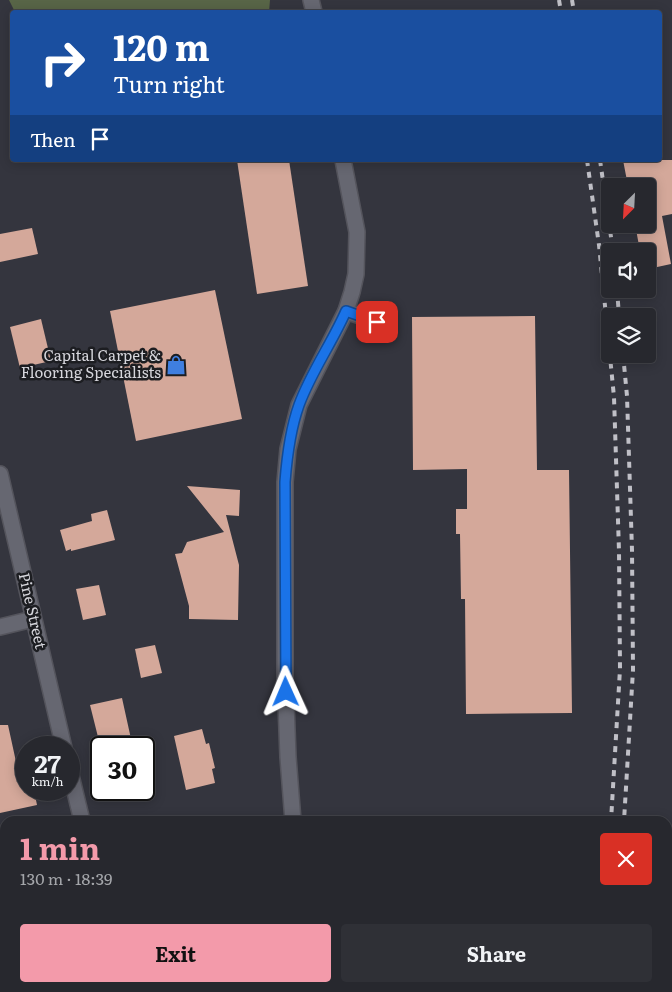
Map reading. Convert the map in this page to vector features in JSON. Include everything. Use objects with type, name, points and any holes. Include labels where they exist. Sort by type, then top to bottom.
[{"type":"street","points":[[294,816],[289,767],[285,676],[286,468],[299,404],[346,311],[356,274],[357,244],[355,219],[343,162]]},
{"type":"street","points":[[346,311],[377,322]]},
{"type":"street","name":"Pine Street","points":[[0,474],[61,736]]},
{"type":"street","points":[[0,627],[33,619]]},
{"type":"street","points":[[77,801],[81,816]]},
{"type":"green space","points":[[9,0],[270,0],[269,10],[14,10]]},
{"type":"building","points":[[662,160],[672,160],[672,214],[662,216],[671,264],[656,267],[656,243],[639,243],[637,233],[656,233],[656,178],[626,178],[623,162],[662,162]]},
{"type":"building","points":[[237,162],[289,162],[308,286],[257,294]]},
{"type":"building","points":[[32,228],[38,254],[0,262],[0,234]]},
{"type":"building","name":"Capital Carpet & Flooring Specialists","points":[[215,290],[242,419],[136,441],[110,311]]},
{"type":"building","points":[[535,316],[537,470],[569,470],[572,713],[466,714],[465,599],[461,599],[460,534],[456,534],[456,509],[467,509],[467,469],[413,470],[412,317]]},
{"type":"building","points":[[41,319],[51,361],[20,368],[10,327]]},
{"type":"building","points":[[187,486],[240,490],[239,516],[226,515],[239,565],[238,620],[189,619],[189,606],[175,554],[182,553],[187,542],[224,532]]},
{"type":"building","points":[[107,510],[115,540],[66,551],[60,530],[92,521],[91,514]]},
{"type":"building","points":[[99,585],[106,615],[83,620],[76,589]]},
{"type":"building","points":[[155,645],[162,673],[141,678],[135,649]]},
{"type":"building","points":[[122,698],[130,736],[98,736],[90,705]]},
{"type":"building","points":[[0,725],[8,725],[15,757],[15,801],[36,801],[37,805],[0,813]]},
{"type":"building","points":[[202,729],[206,744],[209,743],[215,768],[212,769],[215,783],[186,790],[174,736]]},
{"type":"railway","points":[[559,0],[561,10]]},
{"type":"railway","points":[[572,0],[574,10]]},
{"type":"railway","points":[[587,162],[599,245],[614,397],[619,551],[620,669],[611,816]]},
{"type":"railway","points":[[600,162],[612,243]]},
{"type":"railway","points":[[618,298],[618,308]]},
{"type":"railway","points":[[624,363],[627,396],[632,550],[633,670],[624,816]]},
{"type":"place","name":"Capital Carpet & Flooring Specialists","points":[[176,365]]},
{"type":"route","points":[[286,692],[285,482],[288,449],[292,431],[310,379],[346,311],[377,322]]}]
